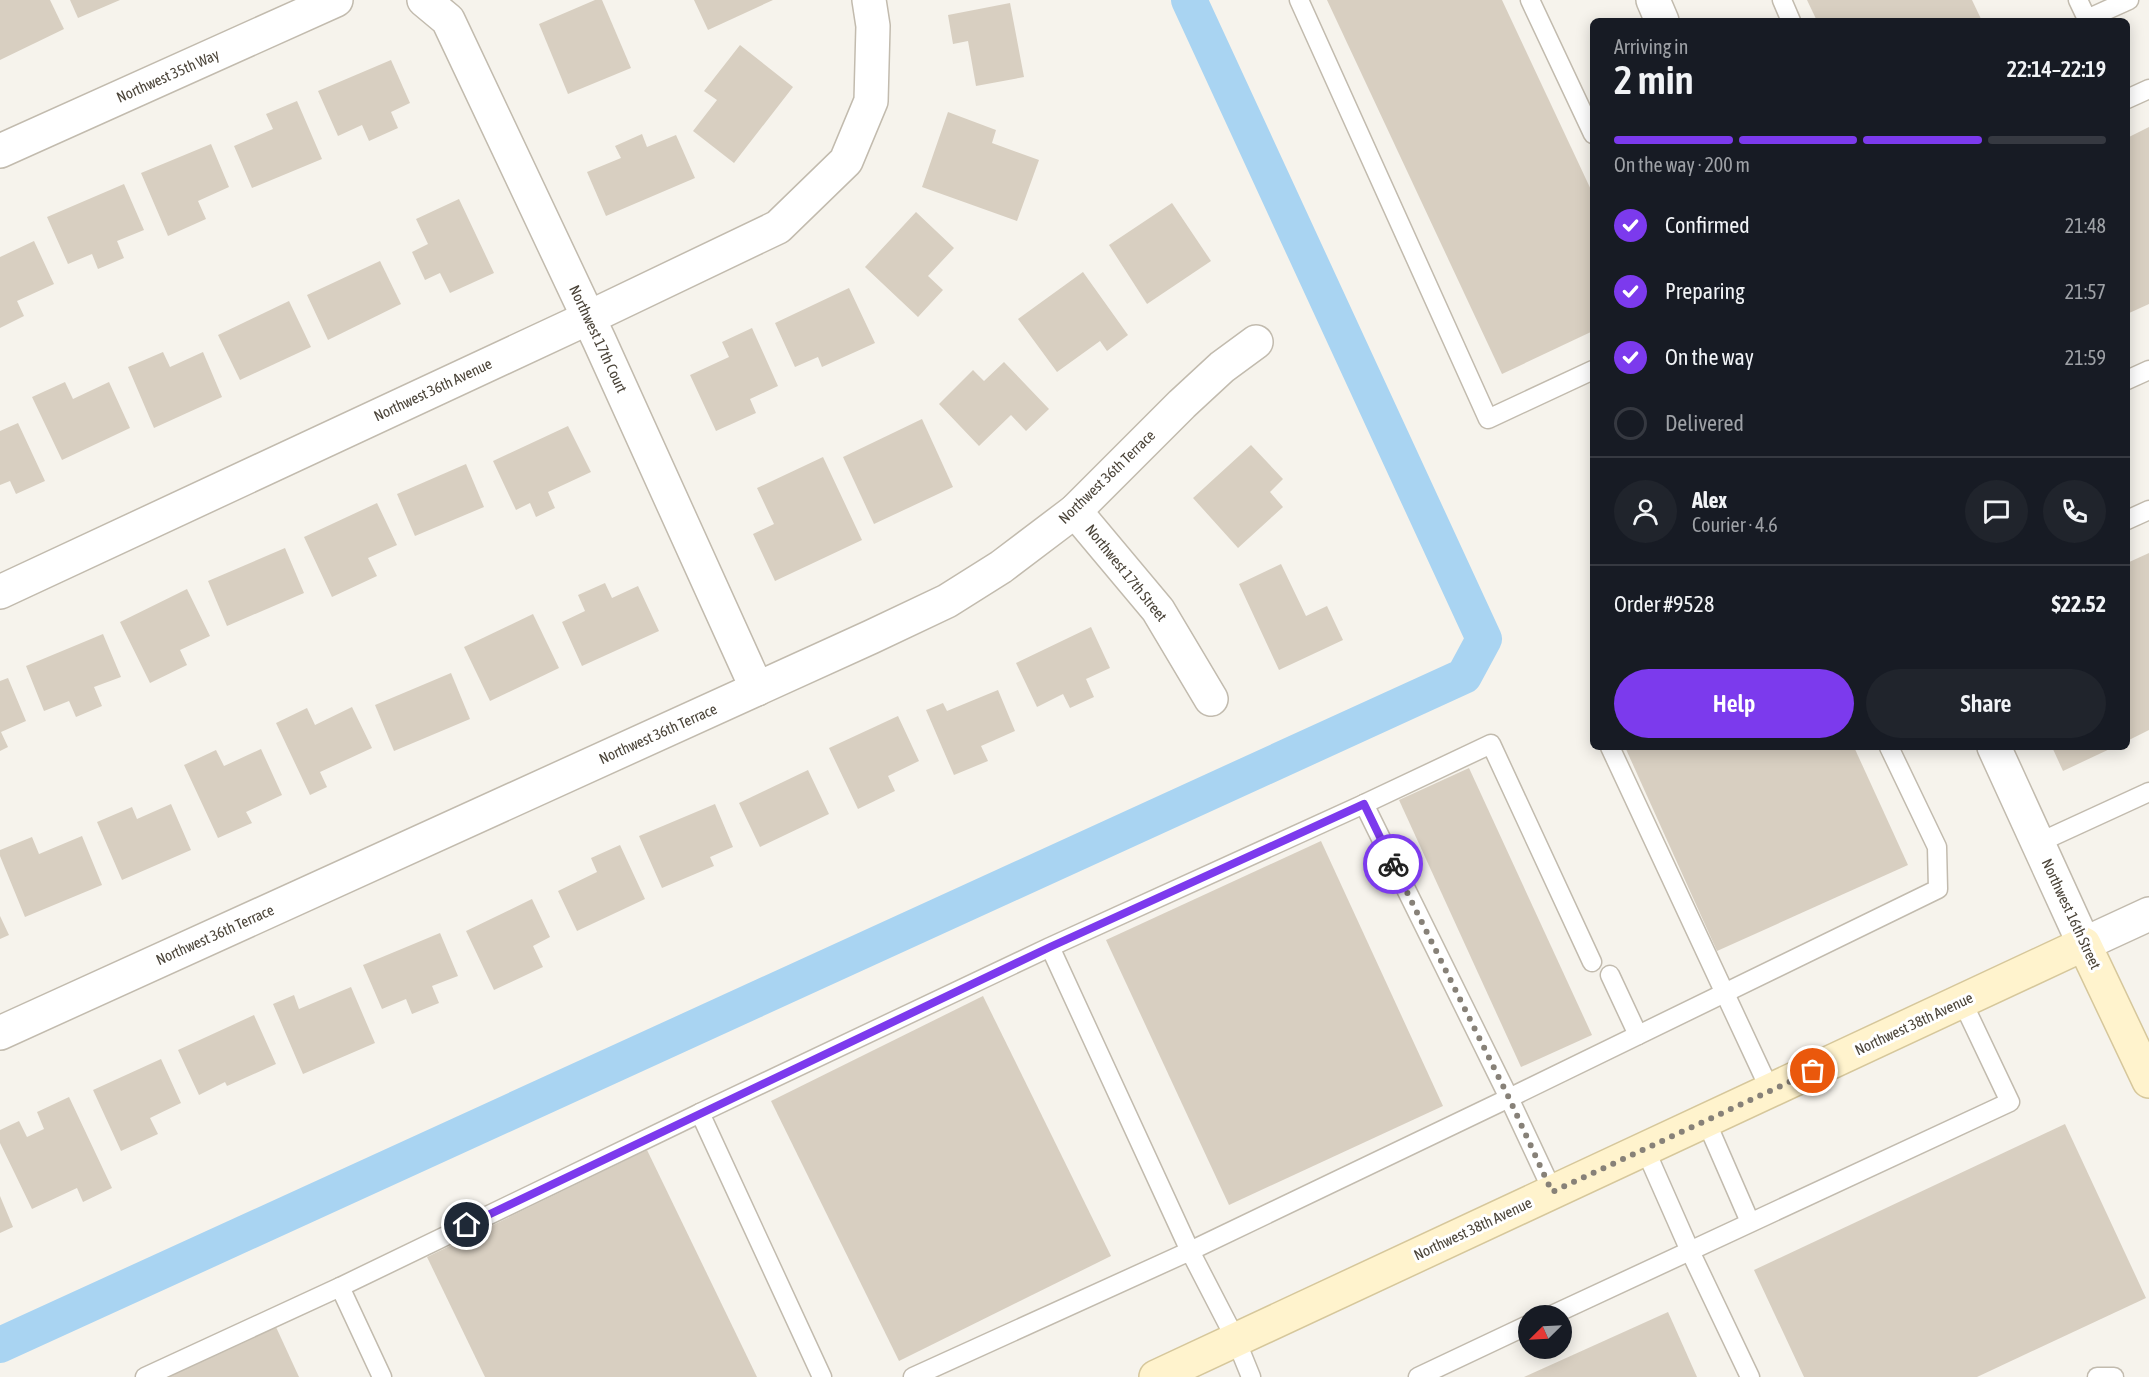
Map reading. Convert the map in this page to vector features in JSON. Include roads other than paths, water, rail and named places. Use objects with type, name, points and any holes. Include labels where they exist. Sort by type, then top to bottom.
[{"type":"street","name":"Northwest 35th Way","points":[[0,151],[336,0]]},
{"type":"street","name":"Northwest 17th Court","points":[[424,0],[448,20],[588,318],[757,688]]},
{"type":"street","name":"Northwest 36th Avenue","points":[[0,591],[588,318],[778,227],[846,161],[872,101],[873,26],[869,0]]},
{"type":"street","points":[[1653,0],[1661,18]]},
{"type":"street","name":"Northwest 36th Terrace","points":[[0,1033],[947,600],[1001,567],[1075,511],[1222,367],[1256,342]]},
{"type":"street","name":"Northwest 17th Street","points":[[1075,511],[1158,610],[1211,699]]},
{"type":"street","name":"Northwest 16th Street","points":[[1995,750],[2149,1081]]},
{"type":"street","name":"Northwest 38th Avenue","points":[[1156,1377],[2149,914]]},
{"type":"lane","points":[[1299,0],[1488,418],[1590,371]]},
{"type":"lane","points":[[1530,0],[1590,128]]},
{"type":"lane","points":[[1782,0],[1790,18]]},
{"type":"lane","points":[[2078,0],[2084,18]]},
{"type":"lane","points":[[2089,18],[2129,0]]},
{"type":"lane","points":[[2130,98],[2149,89]]},
{"type":"lane","points":[[2130,379],[2149,370]]},
{"type":"lane","points":[[2130,519],[2149,510]]},
{"type":"lane","points":[[145,1377],[340,1287],[1050,947],[1491,744],[1592,962]]},
{"type":"lane","points":[[1611,750],[1770,1090]]},
{"type":"lane","points":[[913,1377],[1190,1251],[1938,889],[1937,847],[1890,750]]},
{"type":"lane","points":[[2038,843],[2149,792]]},
{"type":"lane","points":[[1364,804],[1509,1098],[1552,1192]]},
{"type":"lane","points":[[1050,947],[1190,1251],[1236,1340],[1251,1377]]},
{"type":"lane","points":[[1610,975],[1638,1035]]},
{"type":"lane","points":[[1572,1306],[2010,1102],[1962,1001]]},
{"type":"lane","points":[[700,1113],[822,1377]]},
{"type":"lane","points":[[1706,1121],[1750,1222]]},
{"type":"lane","points":[[1645,1149],[1750,1377]]},
{"type":"lane","points":[[340,1287],[382,1377]]},
{"type":"lane","points":[[1418,1377],[1518,1330]]},
{"type":"lane","points":[[2097,1377],[2114,1377]]},
{"type":"waterway","points":[[0,1345],[1464,676],[1484,639],[1189,0]]}]
